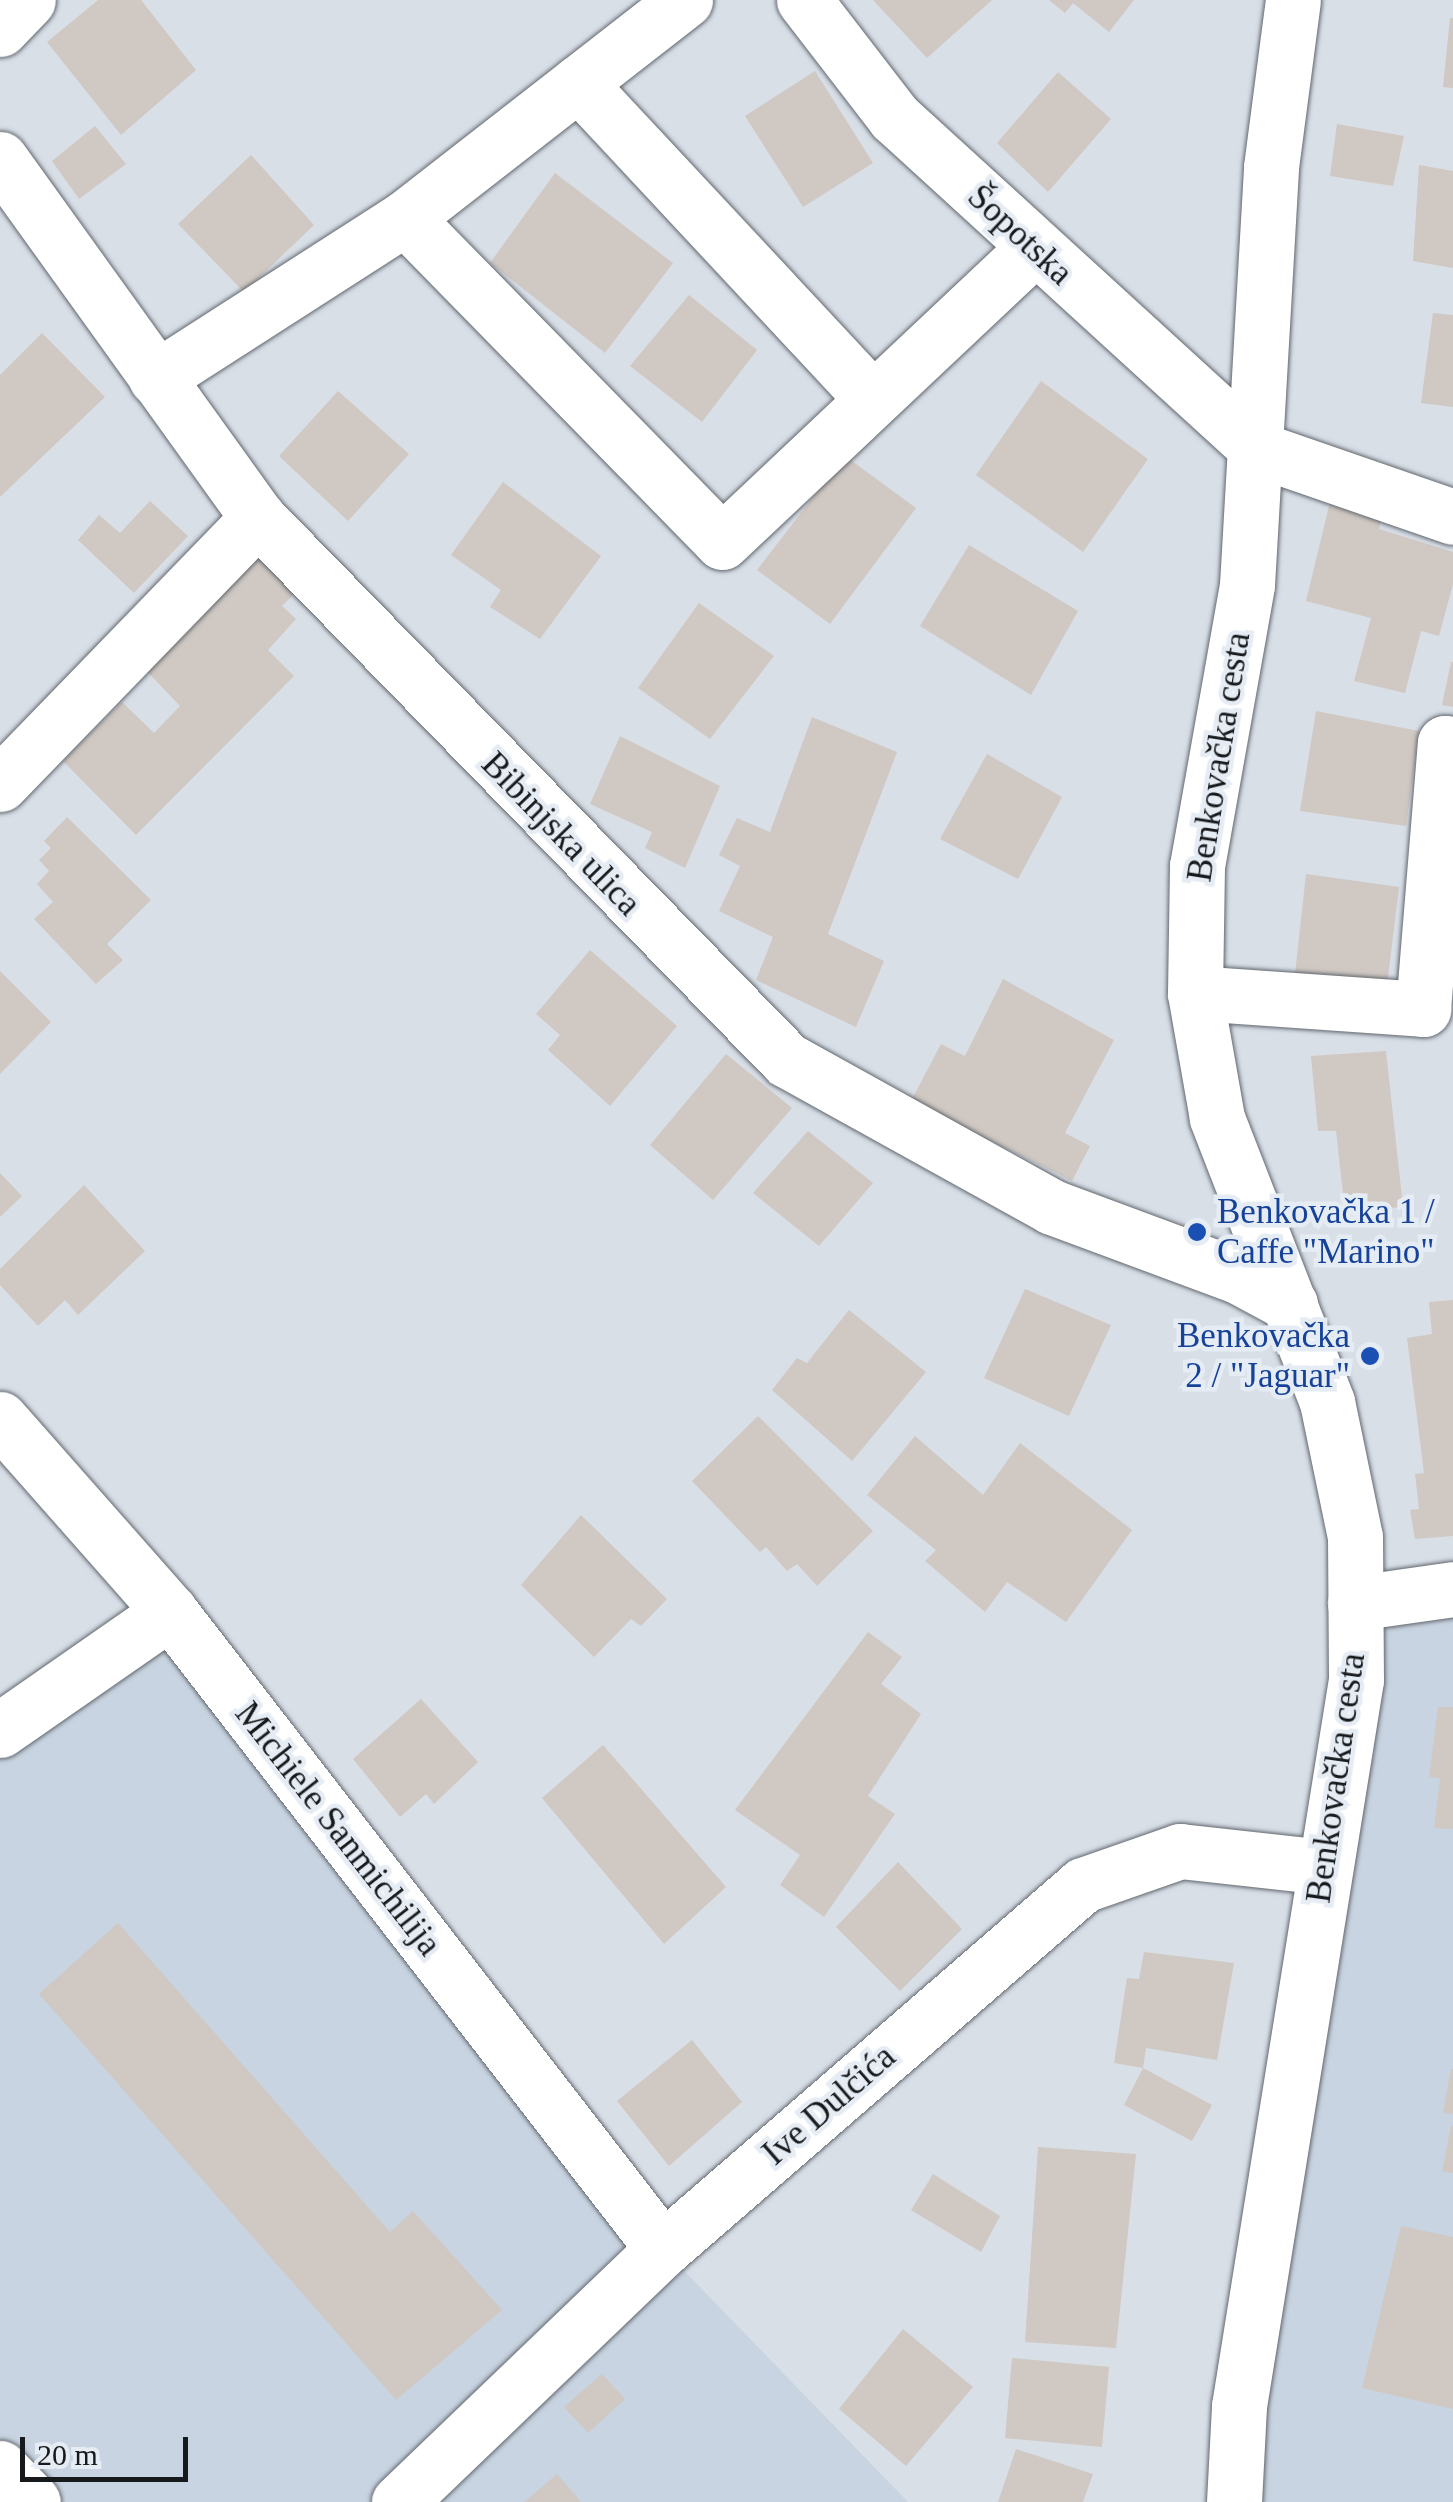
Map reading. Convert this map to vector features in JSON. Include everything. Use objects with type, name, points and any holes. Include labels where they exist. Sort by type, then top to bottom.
[{"type":"street","points":[[0,29],[28,0]]},
{"type":"street","points":[[156,378],[406,218],[685,0]]},
{"type":"street","name":"Šopotska","points":[[804,0],[894,117],[1033,248],[1258,449]]},
{"type":"street","name":"Benkovačka cesta","points":[[1234,2502],[1239,2406],[1356,1680],[1354,1537],[1327,1402],[1216,1118],[1195,992],[1197,866],[1247,586],[1258,449],[1271,168],[1285,5]]},
{"type":"street","points":[[578,84],[873,399]]},
{"type":"street","name":"Bibinjska ulica","points":[[0,159],[258,518],[787,1060],[1052,1206],[1240,1277],[1290,1304]]},
{"type":"street","points":[[406,218],[722,542],[1033,248]]},
{"type":"street","points":[[1258,449],[1453,517]]},
{"type":"street","points":[[0,784],[258,518]]},
{"type":"street","points":[[1195,992],[1423,1010],[1445,743],[1453,744]]},
{"type":"street","name":"Michiele Sanmichilija","points":[[0,1419],[170,1612],[663,2249]]},
{"type":"street","points":[[1355,1603],[1453,1589]]},
{"type":"street","points":[[0,1730],[170,1612]]},
{"type":"street","name":"Ive Dulčića","points":[[399,2502],[663,2249],[1083,1885],[1180,1851],[1325,1867]]},
{"type":"street","points":[[0,2468],[33,2502]]},
{"type":"shaded area","points":[[1453,1589],[1453,2502],[1234,2502],[1355,1603]]},
{"type":"shaded area","points":[[170,1612],[663,2249],[908,2502],[0,2502],[0,1730]]},
{"type":"building","points":[[98,0],[141,0],[196,70],[121,135],[47,42]]},
{"type":"building","points":[[873,0],[992,0],[927,58]]},
{"type":"building","points":[[1049,0],[1134,0],[1109,32],[1073,3],[1065,13]]},
{"type":"building","points":[[1453,18],[1453,88],[1443,87]]},
{"type":"building","points":[[815,71],[873,163],[803,207],[745,116]]},
{"type":"building","points":[[1058,72],[1111,119],[1048,192],[997,143]]},
{"type":"building","points":[[1337,124],[1404,136],[1393,186],[1330,176]]},
{"type":"building","points":[[95,126],[126,164],[79,199],[52,161]]},
{"type":"building","points":[[251,155],[314,225],[244,292],[178,224]]},
{"type":"building","points":[[1419,165],[1453,171],[1453,268],[1413,261]]},
{"type":"building","points":[[555,173],[673,263],[605,353],[490,263]]},
{"type":"building","points":[[689,295],[757,350],[702,422],[630,366]]},
{"type":"building","points":[[1433,313],[1453,315],[1453,407],[1421,403]]},
{"type":"building","points":[[42,333],[105,397],[0,497],[0,375]]},
{"type":"building","points":[[1041,381],[1148,459],[1083,552],[976,475]]},
{"type":"building","points":[[338,391],[409,454],[348,521],[279,456]]},
{"type":"building","points":[[845,456],[916,508],[830,624],[757,570]]},
{"type":"building","points":[[503,482],[601,556],[540,639],[490,607],[501,590],[451,555]]},
{"type":"building","points":[[150,501],[188,536],[134,593],[78,540],[99,515],[120,533]]},
{"type":"building","points":[[1330,502],[1382,515],[1379,529],[1453,552],[1453,584],[1439,636],[1421,631],[1405,693],[1354,681],[1371,618],[1306,601]]},
{"type":"building","points":[[969,545],[1078,611],[1031,695],[920,626]]},
{"type":"building","points":[[255,549],[298,590],[282,606],[296,619],[268,650],[294,676],[136,835],[63,761],[122,702],[154,733],[180,706],[139,663]]},
{"type":"building","points":[[699,603],[774,656],[710,739],[638,688]]},
{"type":"building","points":[[1453,662],[1453,707],[1442,705]]},
{"type":"building","points":[[1316,711],[1419,731],[1406,826],[1300,811]]},
{"type":"building","points":[[812,717],[897,752],[828,934],[884,961],[856,1027],[756,980],[773,937],[719,911],[740,866],[719,855],[737,818],[770,832]]},
{"type":"building","points":[[620,736],[720,786],[685,868],[645,848],[652,832],[590,804]]},
{"type":"building","points":[[987,754],[1062,797],[1018,879],[940,839]]},
{"type":"building","points":[[67,817],[151,900],[107,944],[123,960],[96,984],[34,919],[53,902],[37,884],[49,871],[39,860],[51,848],[44,841]]},
{"type":"building","points":[[1306,874],[1399,887],[1387,986],[1295,974]]},
{"type":"building","points":[[590,950],[677,1026],[610,1106],[548,1050],[560,1035],[536,1014]]},
{"type":"building","points":[[0,971],[51,1022],[0,1074]]},
{"type":"building","points":[[1003,979],[1114,1040],[1065,1133],[1090,1146],[1072,1181],[911,1101],[941,1044],[965,1056]]},
{"type":"building","points":[[1386,1051],[1403,1207],[1345,1211],[1336,1131],[1318,1131],[1311,1056]]},
{"type":"building","points":[[726,1054],[792,1108],[713,1200],[650,1145]]},
{"type":"building","points":[[808,1131],[873,1183],[819,1246],[753,1193]]},
{"type":"building","points":[[0,1173],[22,1196],[0,1217]]},
{"type":"building","points":[[84,1185],[145,1251],[78,1315],[65,1300],[38,1326],[0,1285],[0,1269]]},
{"type":"building","points":[[1025,1289],[1111,1325],[1069,1416],[984,1378]]},
{"type":"building","points":[[1453,1300],[1453,1536],[1415,1539],[1410,1510],[1419,1509],[1415,1474],[1424,1473],[1407,1338],[1432,1334],[1429,1302]]},
{"type":"building","points":[[849,1310],[926,1372],[852,1461],[772,1390],[797,1358],[807,1363]]},
{"type":"building","points":[[758,1416],[873,1531],[817,1586],[797,1564],[787,1571],[766,1547],[760,1552],[692,1481]]},
{"type":"building","points":[[915,1436],[983,1495],[1020,1443],[1132,1530],[1066,1622],[1007,1582],[985,1612],[925,1561],[936,1550],[867,1495]]},
{"type":"building","points":[[581,1515],[667,1599],[641,1626],[631,1619],[594,1657],[521,1585]]},
{"type":"building","points":[[868,1632],[902,1657],[881,1684],[921,1714],[868,1796],[895,1814],[824,1917],[780,1885],[800,1855],[735,1810]]},
{"type":"building","points":[[421,1699],[478,1762],[434,1804],[426,1794],[400,1817],[353,1759]]},
{"type":"building","points":[[1438,1707],[1453,1707],[1453,1829],[1434,1828],[1440,1778],[1429,1777]]},
{"type":"building","points":[[603,1745],[726,1887],[664,1944],[542,1798]]},
{"type":"building","points":[[898,1862],[962,1929],[900,1991],[836,1927]]},
{"type":"building","points":[[118,1923],[390,2232],[413,2211],[502,2310],[396,2400],[39,1994]]},
{"type":"building","points":[[1144,1952],[1234,1963],[1217,2060],[1146,2048],[1143,2068],[1114,2063],[1127,1978],[1139,1979]]},
{"type":"building","points":[[692,2040],[742,2102],[669,2166],[617,2101]]},
{"type":"building","points":[[1143,2068],[1212,2105],[1192,2141],[1124,2105]]},
{"type":"building","points":[[1453,2069],[1453,2114],[1443,2113]]},
{"type":"building","points":[[1453,2126],[1453,2173],[1442,2171]]},
{"type":"building","points":[[1038,2147],[1136,2154],[1116,2348],[1025,2342]]},
{"type":"building","points":[[933,2174],[1000,2216],[981,2252],[911,2210]]},
{"type":"building","points":[[1401,2226],[1453,2237],[1453,2409],[1362,2388]]},
{"type":"building","points":[[903,2329],[973,2387],[906,2466],[839,2409]]},
{"type":"building","points":[[1012,2358],[1109,2367],[1102,2447],[1005,2438]]},
{"type":"building","points":[[602,2374],[625,2399],[588,2433],[564,2407]]},
{"type":"building","points":[[1016,2449],[1093,2474],[1083,2502],[998,2502]]},
{"type":"building","points":[[557,2474],[581,2502],[524,2502]]},
{"type":"place","name":"Benkovačka 1 / Caffe \"Marino\"","points":[[1197,1232]]},
{"type":"place","name":"Benkovačka 2 / \"Jaguar\"","points":[[1370,1356]]}]
